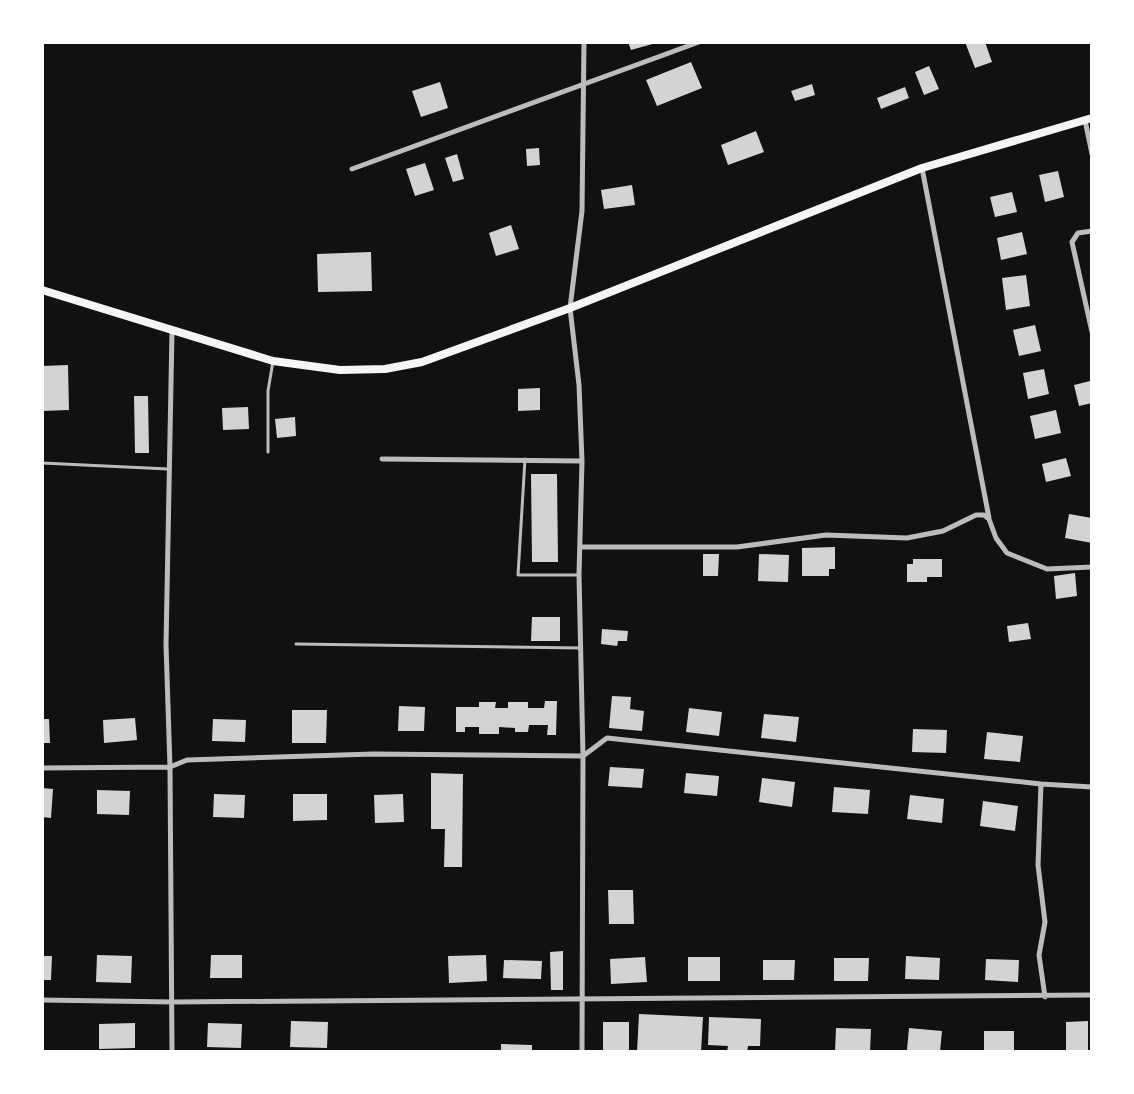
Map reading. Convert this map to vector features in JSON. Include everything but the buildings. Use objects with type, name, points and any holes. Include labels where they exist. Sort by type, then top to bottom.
[{"type":"main road","points":[[42,290],[273,361],[340,370],[385,369],[410,364],[570,308],[922,168],[1088,119]]},
{"type":"street","points":[[582,1052],[583,756],[579,575],[582,461],[579,385],[570,308],[582,211],[584,42]]},
{"type":"street","points":[[352,169],[699,42]]},
{"type":"street","points":[[1088,119],[1092,154]]},
{"type":"street","points":[[922,168],[989,519],[996,538],[1007,553],[1047,569],[1092,567]]},
{"type":"street","points":[[1092,231],[1078,233],[1072,242],[1092,332]]},
{"type":"street","points":[[172,330],[166,645],[172,1052]]},
{"type":"street","points":[[382,459],[582,461]]},
{"type":"street","points":[[581,547],[737,547],[826,535],[907,538],[943,531],[976,515],[989,519]]},
{"type":"street","points":[[42,768],[170,767],[187,760],[357,754],[583,756],[607,738],[1092,787]]},
{"type":"street","points":[[1041,784],[1038,865],[1045,922],[1039,955],[1045,997]]},
{"type":"street","points":[[42,1000],[173,1002],[1092,995]]},
{"type":"lane","points":[[268,452],[268,391],[273,361]]},
{"type":"lane","points":[[525,459],[518,575],[579,575]]},
{"type":"lane","points":[[42,463],[168,469]]},
{"type":"lane","points":[[296,644],[581,648]]}]
